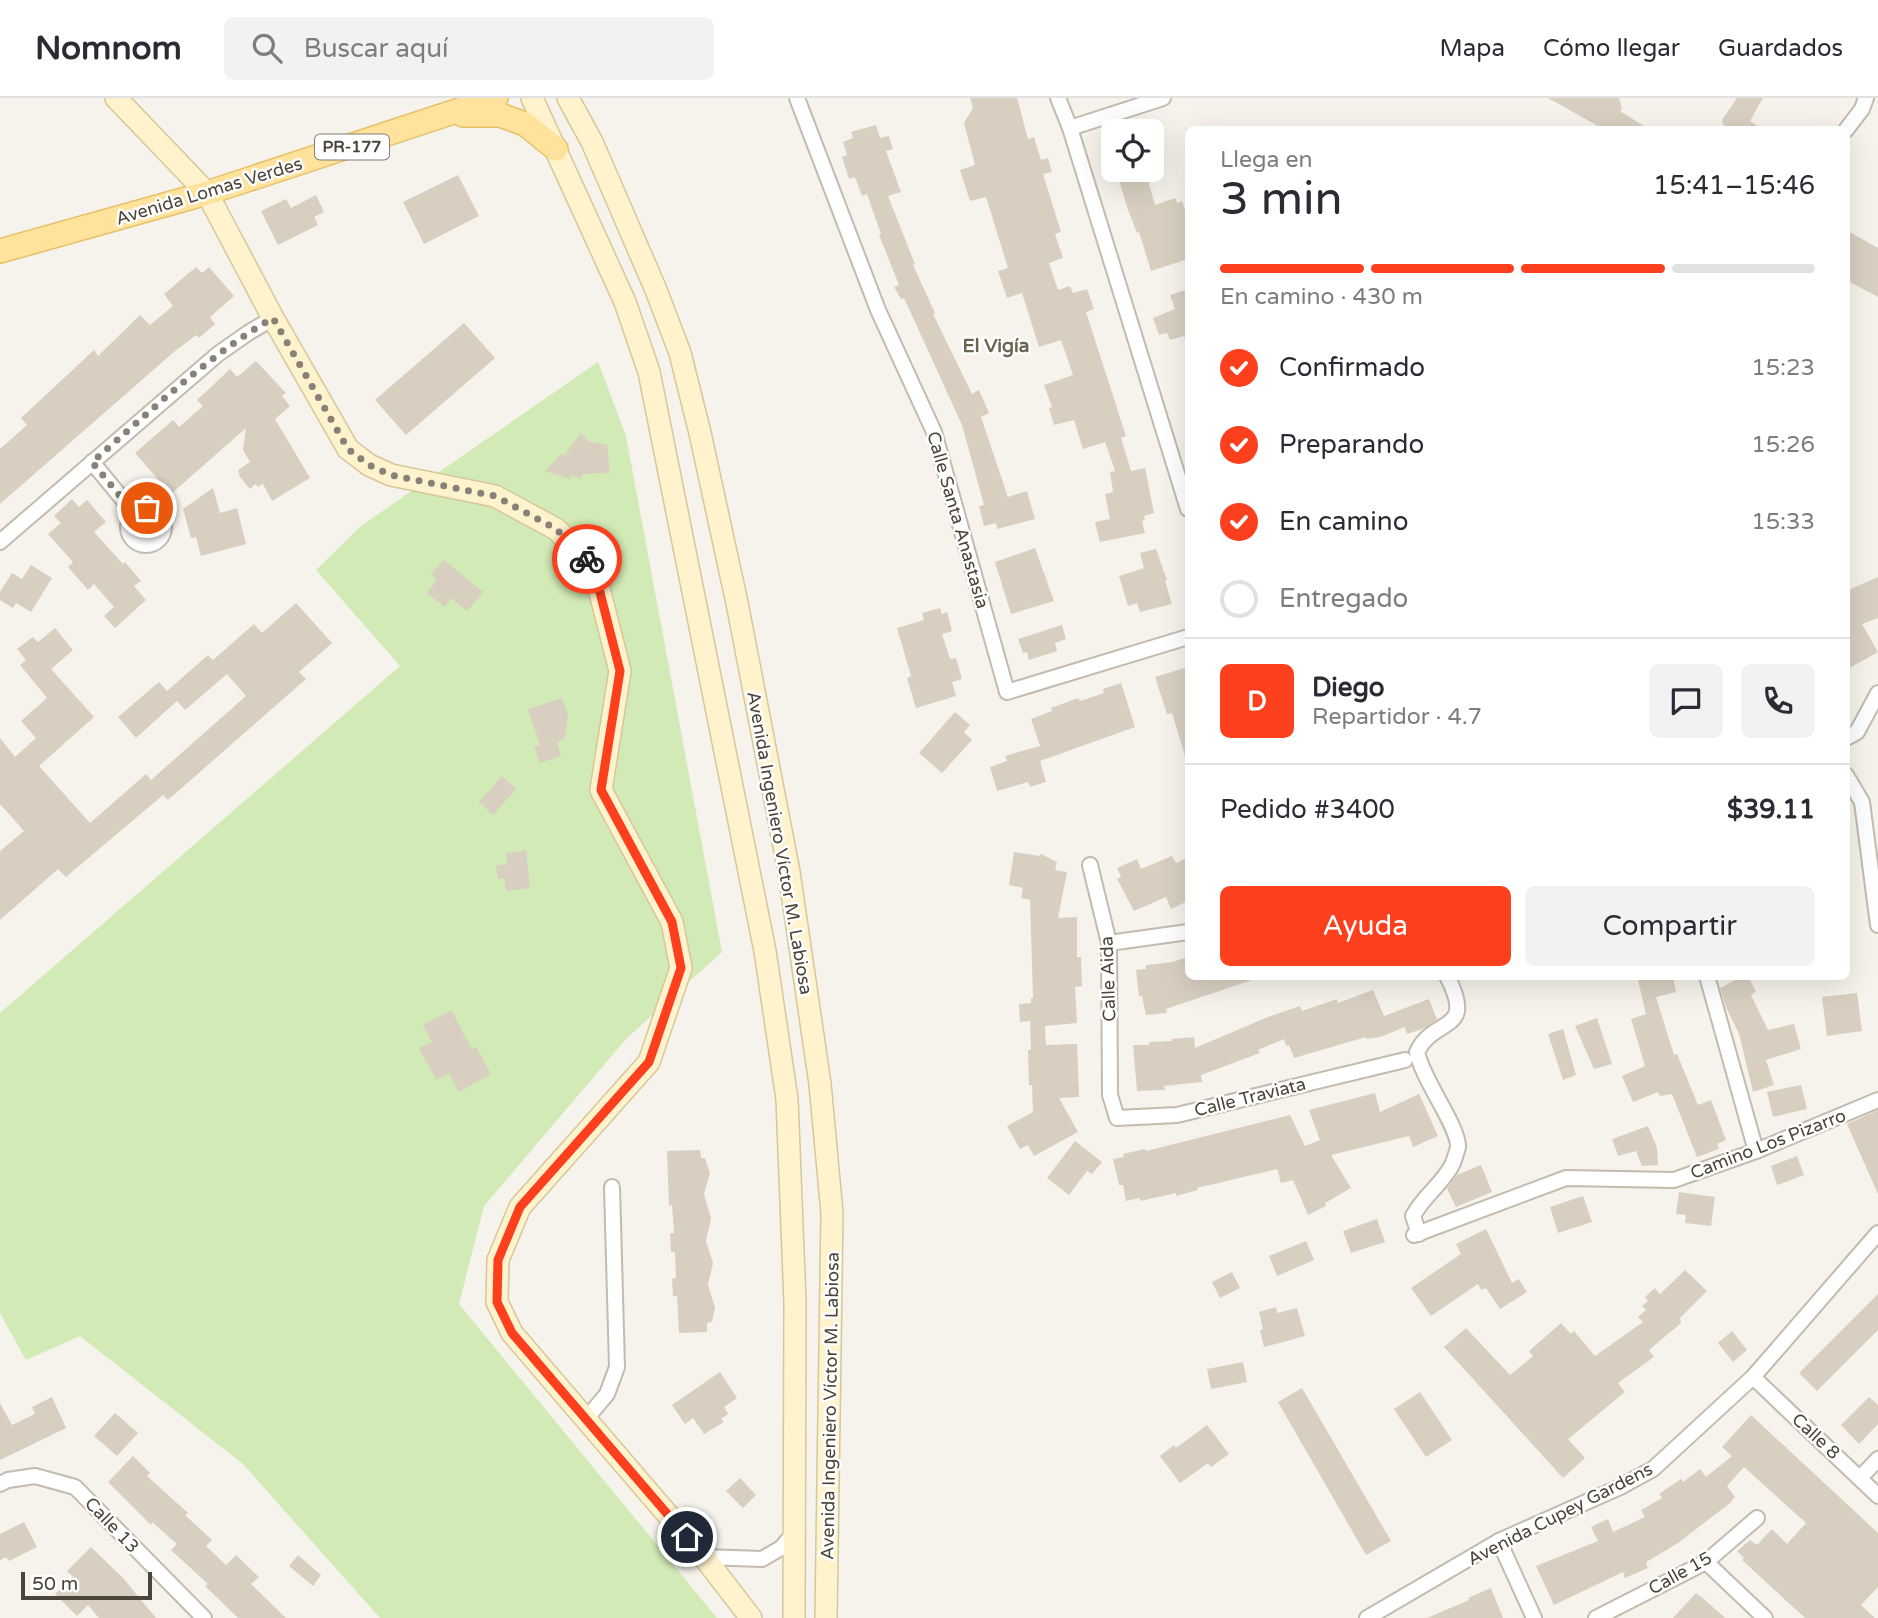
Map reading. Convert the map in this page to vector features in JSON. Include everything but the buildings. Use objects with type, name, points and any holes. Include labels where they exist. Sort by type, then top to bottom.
[{"type":"main road","points":[[116,98],[208,193],[273,318],[348,449],[369,465],[391,475],[495,496],[556,529],[593,565],[620,671],[601,790],[672,922],[681,968],[649,1062],[520,1207],[498,1260],[497,1302],[512,1333],[704,1557],[751,1618]]},
{"type":"main road","name":"Avenida Lomas Verdes","points":[[0,251],[208,193],[444,111],[496,98]]},
{"type":"main road","name":"Avenida Ingeniero Víctor M. Labiosa","points":[[532,98],[625,302],[649,372],[765,951],[787,1099],[795,1302],[794,1618]]},
{"type":"main road","name":"Avenida Ingeniero Víctor M. Labiosa","points":[[569,98],[598,155],[680,353],[737,603],[789,872],[820,1084],[832,1213],[826,1618]]},
{"type":"main road","points":[[444,111],[500,115],[525,124],[556,149]]},
{"type":"street","name":"Calle Santa Anastasia","points":[[797,98],[878,310],[934,432],[1007,692],[1185,638]]},
{"type":"street","points":[[1058,98],[1070,128],[1185,499]]},
{"type":"street","points":[[1070,128],[1163,98]]},
{"type":"street","points":[[1849,126],[1862,109],[1866,98]]},
{"type":"street","points":[[0,542],[218,354],[273,318]]},
{"type":"street","points":[[92,462],[134,513]]},
{"type":"street","points":[[1850,736],[1857,732],[1878,693]]},
{"type":"street","points":[[1850,782],[1862,802],[1878,925]]},
{"type":"street","name":"Calle Aida","points":[[1090,865],[1109,943],[1110,1095]]},
{"type":"street","points":[[1109,943],[1185,932]]},
{"type":"street","name":"Camino Los Pizarro","points":[[1449,980],[1456,994],[1457,1012],[1452,1022],[1422,1039],[1417,1052],[1430,1088],[1455,1136],[1458,1148],[1452,1165],[1418,1206],[1413,1216],[1417,1235],[1566,1178],[1674,1180],[1756,1151],[1878,1100]]},
{"type":"street","points":[[1708,980],[1756,1151]]},
{"type":"street","name":"Calle Traviata","points":[[1110,1095],[1118,1118],[1177,1115],[1405,1060]]},
{"type":"street","points":[[586,1419],[607,1394],[617,1367],[612,1187]]},
{"type":"street","name":"Avenida Cupey Gardens","points":[[1367,1618],[1499,1541],[1620,1487],[1653,1469],[1753,1377],[1878,1233]]},
{"type":"street","name":"Calle 8","points":[[1753,1377],[1878,1496]]},
{"type":"street","points":[[1860,1478],[1878,1459]]},
{"type":"street","name":"Calle 13","points":[[0,1484],[8,1480],[35,1476],[75,1487],[204,1618]]},
{"type":"street","name":"Calle 15","points":[[1596,1618],[1706,1562],[1757,1518]]},
{"type":"street","points":[[704,1557],[762,1559],[780,1548],[793,1534]]},
{"type":"street","points":[[1499,1541],[1534,1618]]},
{"type":"street","points":[[1706,1562],[1765,1618]]},
{"type":"green space","points":[[598,362],[626,436],[722,952],[626,1039],[484,1206],[459,1304],[717,1618],[380,1618],[243,1464],[80,1336],[26,1360],[0,1313],[0,1013],[400,666],[316,570],[361,526]]},
{"type":"way so far","points":[[147,508],[134,513],[92,462],[218,354],[273,318],[348,449],[369,465],[391,475],[495,496],[556,529],[587,559]]},
{"type":"district","name":"El Vigía","points":[[996,346]]},
{"type":"route","points":[[587,559],[593,565],[620,671],[601,790],[672,922],[681,968],[649,1062],[520,1207],[498,1260],[497,1302],[512,1333],[687,1537]]}]
